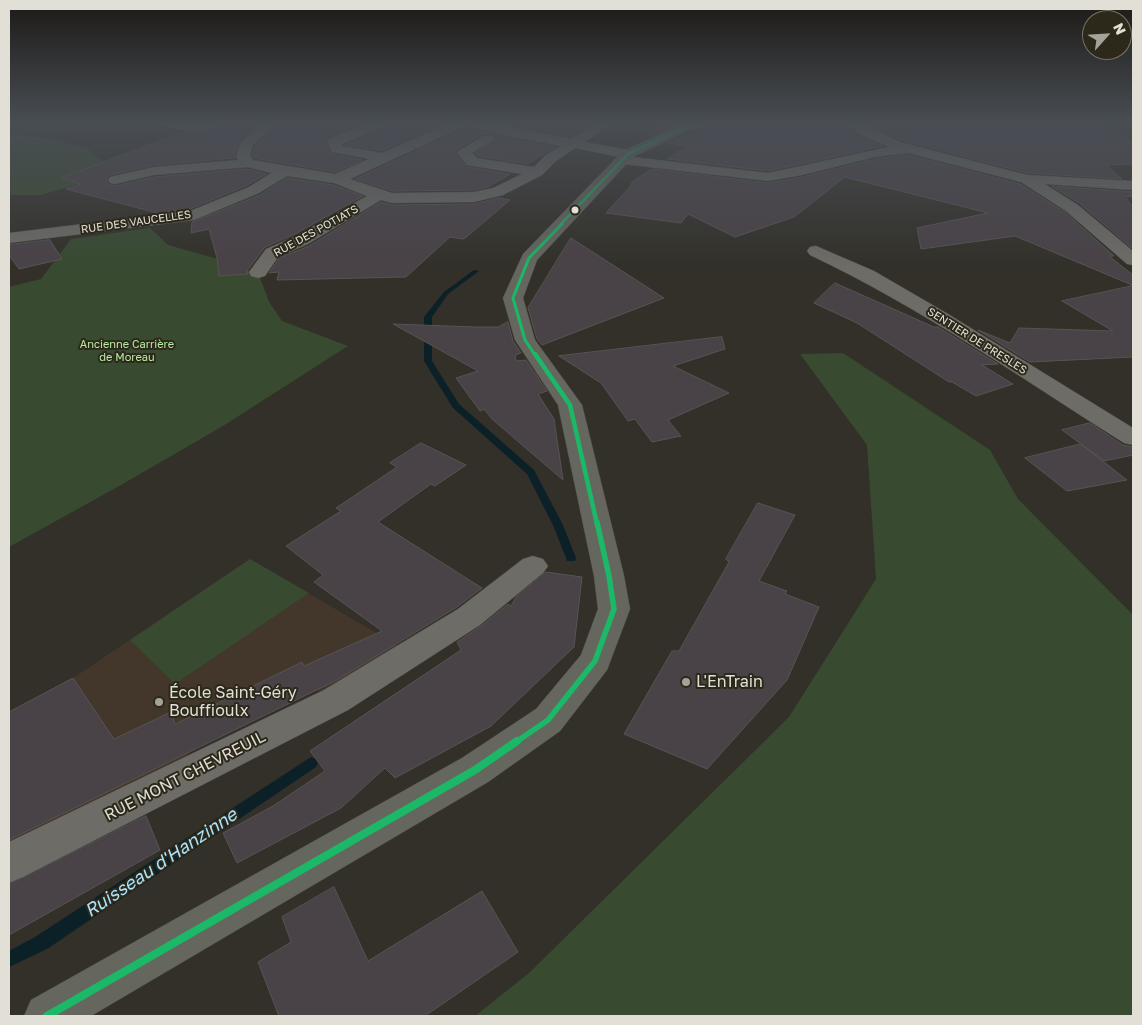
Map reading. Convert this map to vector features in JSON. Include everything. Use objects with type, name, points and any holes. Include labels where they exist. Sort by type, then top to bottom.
[{"type":"main road","points":[[47,1016],[475,770],[548,720],[596,661],[614,609],[609,576],[592,500],[570,405],[525,340],[513,298],[529,258],[612,172]]},
{"type":"street","points":[[115,180],[150,172]]},
{"type":"street","name":"RUE DES VAUCELLES","points":[[9,238],[194,215],[254,190],[283,172]]},
{"type":"street","points":[[290,172],[337,179],[379,196],[414,198],[466,197],[498,192],[538,172]]},
{"type":"street","points":[[337,179],[353,172]]},
{"type":"street","points":[[731,172],[768,177],[797,172]]},
{"type":"street","points":[[997,172],[1026,179],[1133,185]]},
{"type":"street","points":[[1026,179],[1072,208],[1133,260]]},
{"type":"street","name":"RUE DES POTIATS","points":[[258,272],[272,253],[302,240],[379,196]]},
{"type":"street","points":[[9,249],[23,248],[94,228]]},
{"type":"street","name":"SENTIER DE PRESLES","points":[[816,251],[867,275],[941,318],[1133,438]]},
{"type":"street","name":"RUE MONT CHEVREUIL","points":[[9,863],[336,700],[469,617],[533,566]]},
{"type":"shaded area","name":"École Saint-Géry Bouffioulx","points":[[250,559],[406,650],[322,693],[317,690],[187,753],[189,757],[9,844],[9,712],[73,678]]},
{"type":"green space","points":[[9,172],[98,172],[92,180],[41,195],[9,195]]},
{"type":"green space","name":"Ancienne Carrière de Moreau","points":[[150,228],[168,245],[218,259],[220,267],[258,272],[269,302],[282,321],[348,346],[223,426],[9,547],[9,287],[41,279],[71,239]]},
{"type":"green space","points":[[843,353],[990,450],[1018,499],[1133,615],[1133,1016],[475,1016],[529,973],[789,717],[876,579],[867,445],[800,354]]},
{"type":"green space","points":[[250,559],[309,593],[175,684],[130,640]]},
{"type":"building","points":[[77,172],[124,172],[110,175],[106,179],[108,184],[115,186],[154,177],[215,172],[258,172],[266,174],[248,185],[190,209],[157,213],[66,189],[80,184],[61,178]]},
{"type":"building","points":[[371,172],[497,172],[510,174],[488,187],[474,190],[392,191],[355,179]]},
{"type":"building","points":[[648,172],[675,172],[768,183],[823,172],[973,172],[1020,184],[1065,212],[1114,256],[1109,256],[1133,275],[1133,282],[1132,285],[1015,236],[921,249],[917,228],[988,213],[845,177],[794,217],[735,237],[688,214],[681,223],[606,213],[630,187],[632,182]]},
{"type":"building","points":[[1023,172],[1114,172],[1122,179]]},
{"type":"building","points":[[287,178],[334,185],[363,196],[295,234],[265,247],[247,271],[248,274],[219,276],[217,258],[209,229],[191,233],[192,222],[260,195]]},
{"type":"building","points":[[1052,186],[1133,192],[1133,197],[1125,196],[1133,208],[1133,249],[1079,203]]},
{"type":"building","points":[[499,198],[510,200],[464,239],[450,237],[406,277],[277,280],[279,272],[269,273],[279,258],[309,246],[381,202],[392,205],[474,204]]},
{"type":"building","points":[[571,238],[664,298],[542,345],[537,339],[528,308]]},
{"type":"building","points":[[50,240],[62,259],[19,269],[9,255],[9,245]]},
{"type":"building","points":[[835,283],[934,327],[938,327],[998,364],[982,365],[1013,384],[976,396],[949,382],[857,323],[814,303]]},
{"type":"building","points":[[1133,286],[1133,357],[1030,362],[978,330],[1010,343],[1019,328],[1113,331],[1062,301]]},
{"type":"building","points":[[508,322],[513,341],[521,353],[515,355],[516,361],[526,360],[547,391],[538,394],[554,419],[563,480],[492,419],[484,409],[480,411],[456,378],[478,371],[393,324],[498,327]]},
{"type":"building","points":[[722,337],[725,349],[673,366],[729,393],[668,420],[681,436],[652,442],[635,419],[628,421],[601,383],[559,356]]},
{"type":"building","points":[[1090,423],[1123,445],[1133,447],[1133,455],[1104,461],[1062,430]]},
{"type":"building","points":[[421,443],[466,465],[435,486],[431,484],[378,522],[482,588],[457,607],[337,680],[9,840],[9,712],[73,678],[114,739],[171,712],[175,724],[302,662],[304,666],[382,631],[314,582],[323,575],[286,546],[341,511],[336,508],[397,467],[390,463]]},
{"type":"building","points":[[1081,444],[1127,480],[1067,491],[1025,458]]},
{"type":"building","points":[[758,503],[795,515],[759,581],[787,591],[785,594],[819,607],[787,680],[707,769],[624,734],[672,651],[679,651],[729,562],[726,559]]},
{"type":"building","points":[[546,572],[582,577],[574,647],[491,726],[395,778],[385,768],[341,808],[237,863],[223,833],[273,806],[325,771],[310,751],[461,650],[457,642],[481,626],[508,604],[511,606],[516,597]]},
{"type":"building","points":[[146,816],[160,850],[9,935],[9,885]]},
{"type":"building","points":[[334,887],[368,961],[482,891],[518,952],[425,1016],[279,1016],[258,962],[291,942],[282,917]]},
{"type":"waterway","name":"Ruisseau d'Hanzinne","points":[[476,271],[446,293],[428,317],[428,361],[456,406],[531,472],[558,525],[571,558]]},
{"type":"waterway","name":"Ruisseau d'Hanzinne","points":[[9,959],[41,943],[311,763]]},
{"type":"transit line","points":[[47,1016],[475,770],[548,720],[595,661],[614,609],[609,576],[570,405],[525,340],[513,298],[529,258],[611,172]]},
{"type":"place","name":"L'EnTrain","points":[[686,682]]},
{"type":"place","name":"École Saint-Géry Bouffioulx","points":[[159,702]]}]
